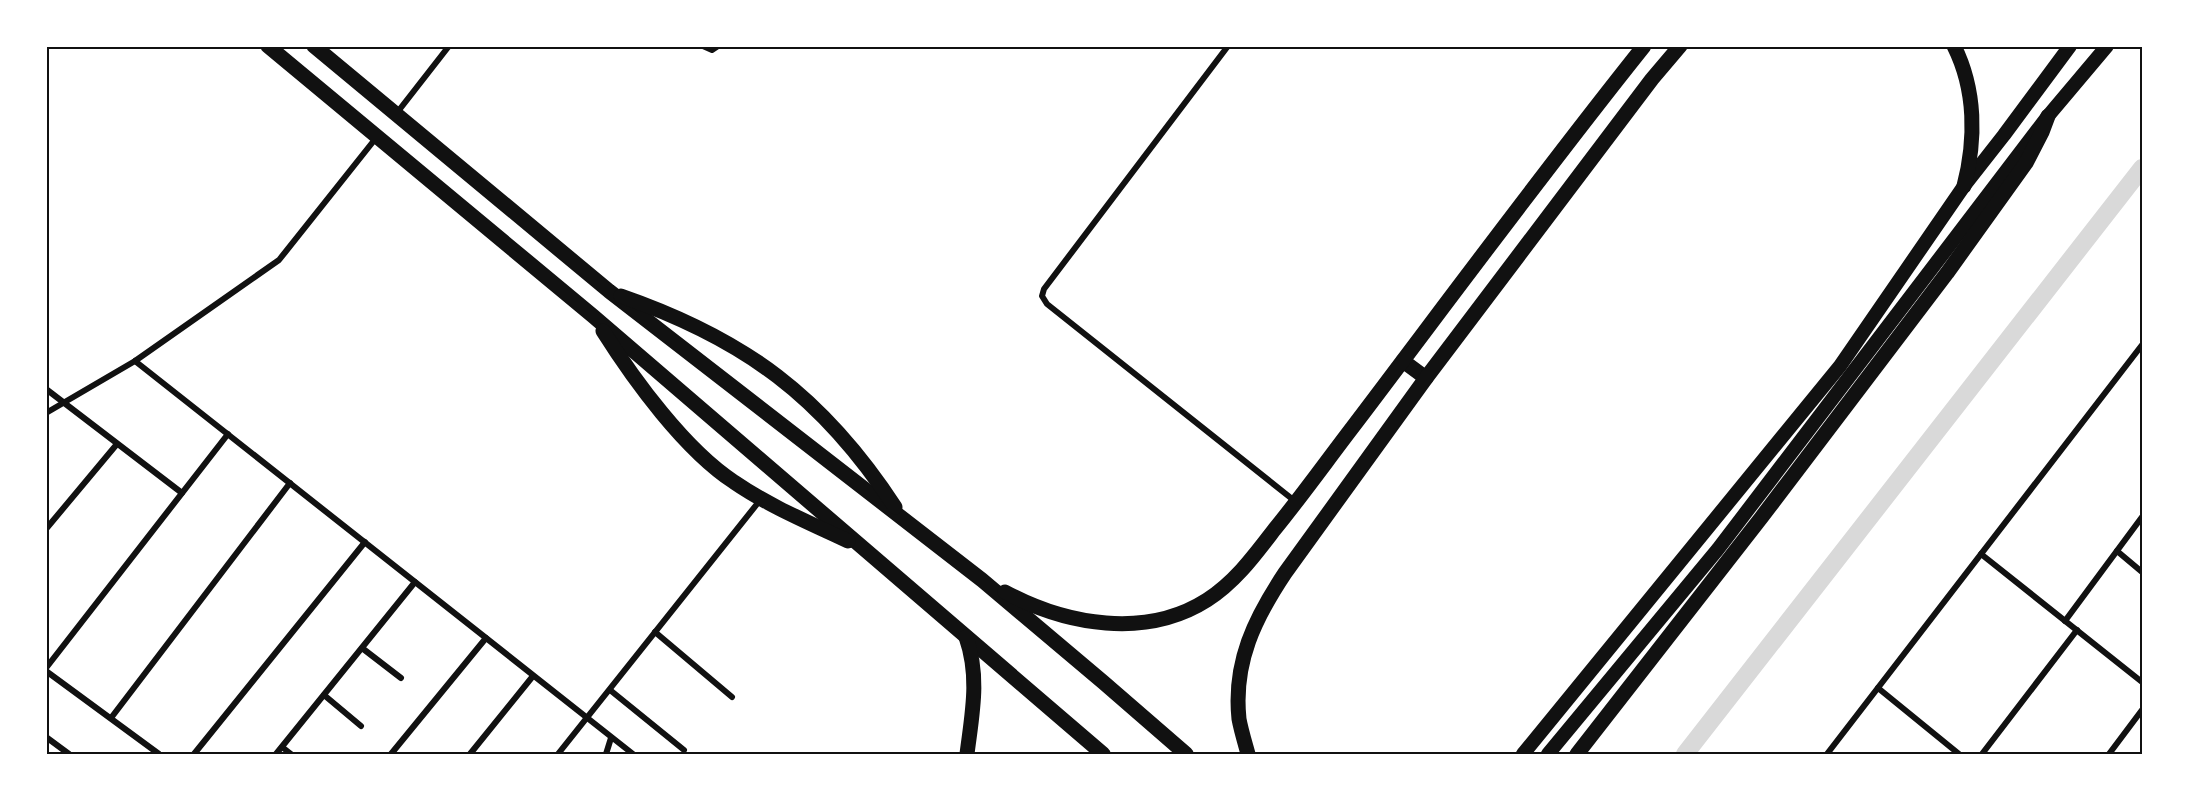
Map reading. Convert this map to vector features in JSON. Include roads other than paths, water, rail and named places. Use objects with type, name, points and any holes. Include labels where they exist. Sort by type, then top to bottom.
[{"type":"highway","points":[[268,46],[593,316],[1103,754]]},
{"type":"highway","points":[[314,46],[609,291],[982,580],[1186,754]]},
{"type":"highway","points":[[982,580],[1042,609],[1108,624],[1143,623],[1176,615],[1207,600],[1234,579],[1296,502],[1644,46]]},
{"type":"highway","points":[[1248,754],[1239,719],[1239,680],[1247,641],[1263,606],[1426,378],[1652,79],[1680,46]]},
{"type":"highway","points":[[1954,46],[1968,82],[1971,99],[1972,150],[1964,186]]},
{"type":"highway","points":[[1577,754],[1761,518],[1947,273],[2026,163],[2048,116]]},
{"type":"highway","points":[[609,291],[698,326],[739,349],[778,376],[814,406],[847,441],[876,478],[901,518]]},
{"type":"highway","points":[[593,316],[619,356],[686,441],[710,464],[761,498],[868,551]]},
{"type":"highway","points":[[1403,361],[1426,378]]},
{"type":"highway","points":[[964,634],[972,655],[975,679],[967,754]]},
{"type":"main road","points":[[1524,754],[1840,366],[1964,186],[2070,46]]},
{"type":"main road","points":[[1548,754],[1718,549],[2048,116],[2107,46]]},
{"type":"street","points":[[396,114],[449,46]]},
{"type":"street","points":[[703,46],[712,50],[718,46]]},
{"type":"street","points":[[1228,46],[1044,289],[1042,296],[1047,304],[1296,502]]},
{"type":"street","points":[[46,413],[135,361],[279,260],[378,136]]},
{"type":"street","points":[[1827,754],[2142,345]]},
{"type":"street","points":[[135,361],[633,754]]},
{"type":"street","points":[[46,389],[182,493]]},
{"type":"street","points":[[155,753],[46,669],[228,434]]},
{"type":"street","points":[[46,529],[117,444]]},
{"type":"street","points":[[111,718],[290,483]]},
{"type":"street","points":[[558,754],[761,498]]},
{"type":"street","points":[[2065,621],[2142,517]]},
{"type":"street","points":[[194,754],[365,542]]},
{"type":"street","points":[[2117,551],[2142,572]]},
{"type":"street","points":[[1982,554],[2141,678]]},
{"type":"street","points":[[276,754],[415,582]]},
{"type":"street","points":[[1982,754],[2077,630]]},
{"type":"street","points":[[655,632],[732,697]]},
{"type":"street","points":[[391,754],[486,638]]},
{"type":"street","points":[[362,648],[400,678]]},
{"type":"street","points":[[470,754],[533,676]]},
{"type":"street","points":[[1878,688],[1959,754]]},
{"type":"street","points":[[610,690],[684,750]]},
{"type":"street","points":[[324,695],[361,726]]},
{"type":"street","points":[[2109,754],[2142,710]]},
{"type":"street","points":[[46,737],[69,754]]},
{"type":"street","points":[[606,754],[611,738]]},
{"type":"street","points":[[282,747],[291,754]]},
{"type":"waterway","points":[[1685,754],[2142,168]]}]
